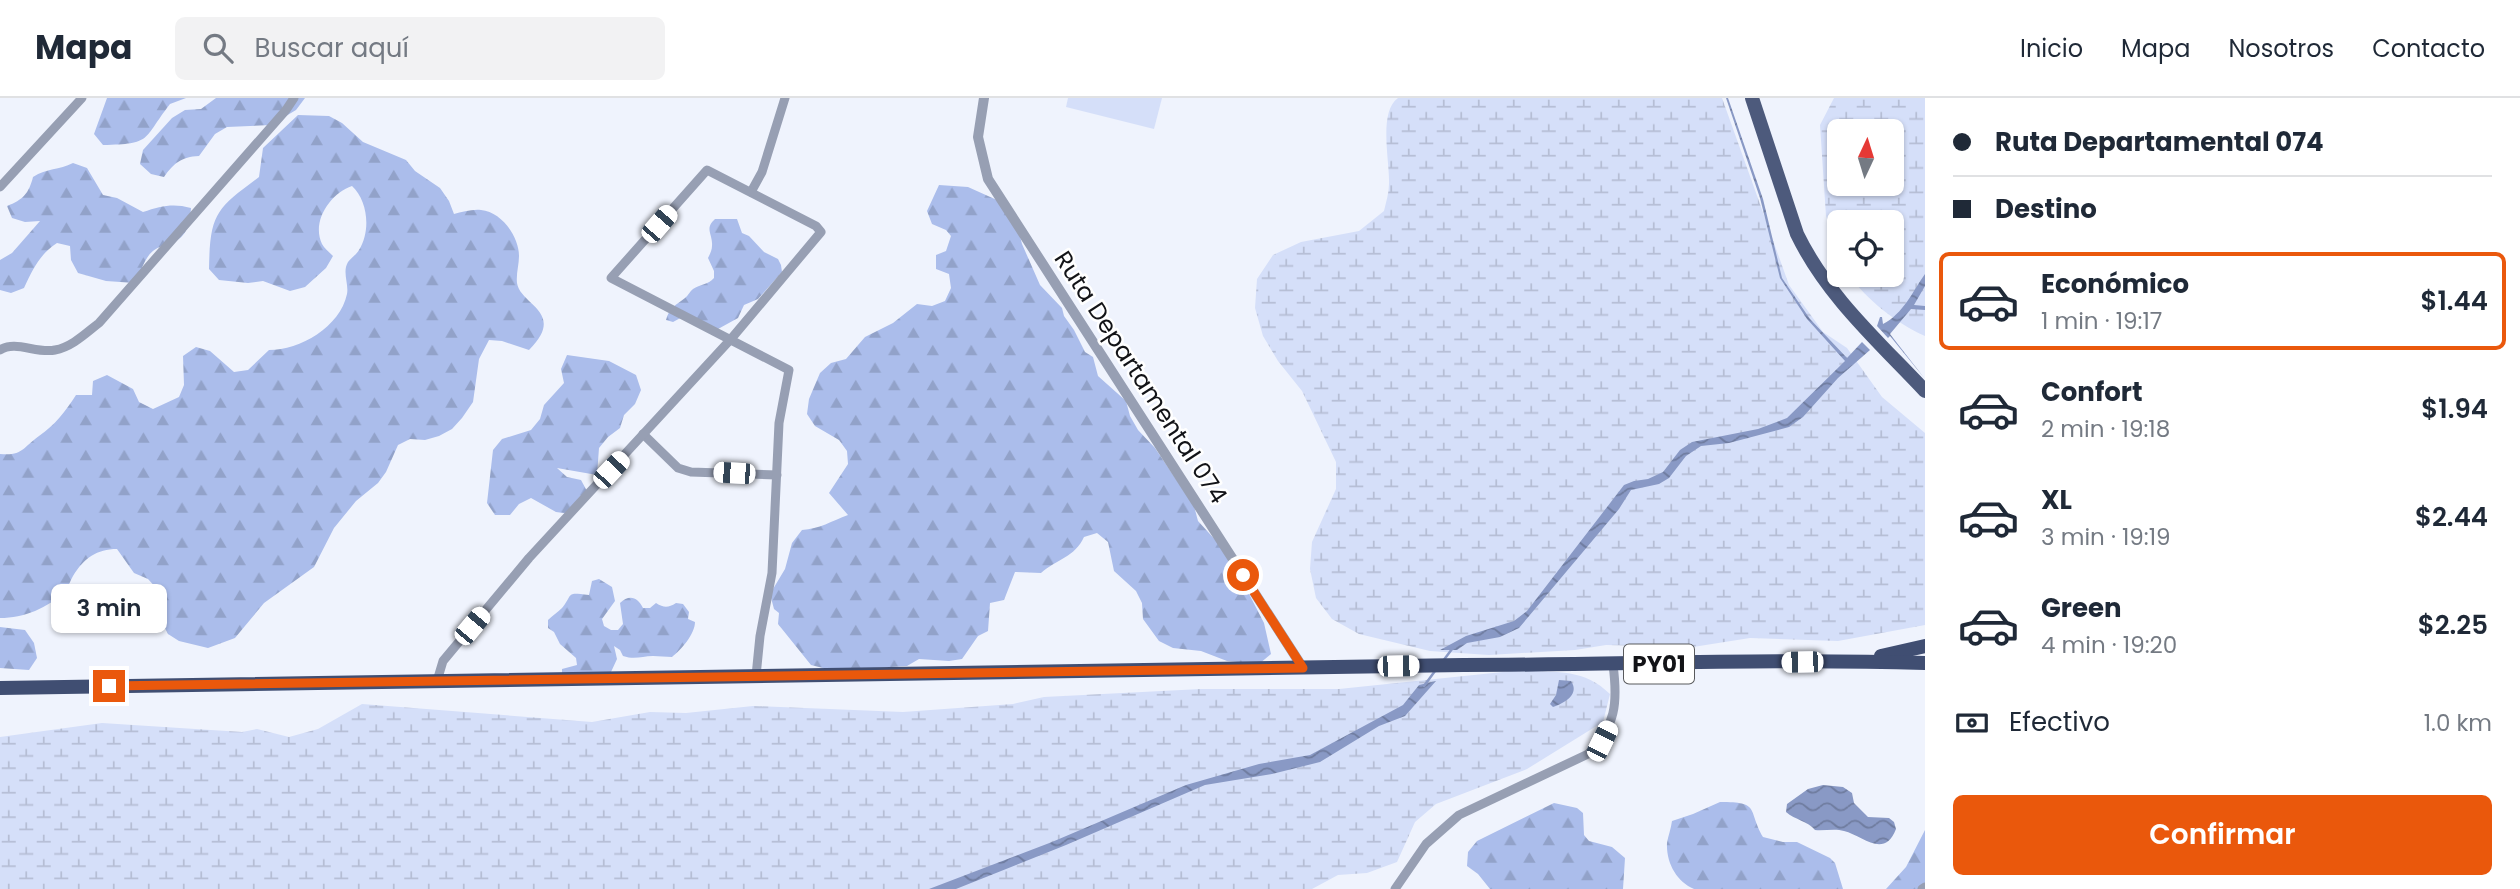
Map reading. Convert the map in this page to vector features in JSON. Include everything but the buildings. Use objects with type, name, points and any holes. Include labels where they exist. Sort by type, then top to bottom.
[{"type":"highway","name":"PY01","points":[[1856,661],[1925,646]]},
{"type":"highway","name":"PY01","points":[[0,688],[1462,665],[1856,661],[1925,663]]},
{"type":"main road","points":[[1752,98],[1797,234],[1807,254],[1825,282],[1863,327],[1925,391]]},
{"type":"street","points":[[0,187],[82,98]]},
{"type":"street","points":[[0,351],[9,345],[40,352],[58,349],[74,342],[99,323],[294,98]]},
{"type":"street","points":[[751,192],[762,172],[785,98]]},
{"type":"street","name":"Ruta Departamental 074","points":[[984,98],[978,137],[988,179],[1303,668]]},
{"type":"street","points":[[437,681],[443,661],[529,558],[731,339],[821,232],[816,226],[707,170],[611,278],[731,339],[789,370],[779,423],[772,573],[760,636],[756,676]]},
{"type":"street","points":[[643,434],[678,468],[777,475]]},
{"type":"street","points":[[1395,889],[1426,844],[1458,815],[1588,754],[1602,741],[1615,704],[1613,665]]},
{"type":"green space","points":[[107,98],[186,98],[170,104],[145,138],[131,143],[103,145],[94,134]]},
{"type":"green space","points":[[216,98],[305,98],[296,110],[271,125],[227,127],[215,134],[199,156],[178,162],[164,177],[151,174],[140,164],[143,150],[172,118],[185,110],[201,109]]},
{"type":"green space","points":[[1068,98],[1162,98],[1154,129],[1066,107]]},
{"type":"green space","points":[[1398,98],[1722,98],[1789,285],[1823,332],[1847,348],[1882,397],[1925,433],[1925,625],[1838,641],[1750,638],[1693,647],[1606,645],[1575,650],[1489,655],[1430,651],[1359,634],[1332,619],[1316,598],[1310,569],[1312,542],[1336,489],[1336,462],[1302,391],[1278,361],[1263,336],[1255,308],[1257,279],[1273,255],[1301,242],[1359,231],[1384,211],[1389,184],[1386,138],[1388,114]]},
{"type":"green space","points":[[1834,98],[1925,98],[1925,336],[1903,325],[1859,287],[1904,287],[1904,210],[1827,210],[1827,219],[1820,125]]},
{"type":"green space","points":[[298,115],[329,116],[342,123],[363,142],[406,160],[415,171],[440,188],[454,214],[481,210],[502,220],[516,241],[519,259],[517,283],[520,291],[543,318],[544,327],[540,337],[529,350],[502,341],[489,340],[479,359],[473,402],[462,418],[452,429],[439,436],[425,440],[410,439],[398,445],[378,483],[356,501],[334,528],[314,567],[264,603],[235,638],[208,648],[179,641],[168,634],[161,620],[158,590],[148,579],[134,573],[117,549],[97,553],[86,560],[65,591],[43,607],[27,614],[0,618],[0,454],[13,454],[22,450],[55,423],[76,395],[92,395],[93,381],[107,375],[133,389],[139,402],[153,409],[179,397],[184,385],[183,356],[196,347],[210,351],[234,372],[248,370],[269,350],[293,346],[317,334],[336,317],[343,306],[347,294],[346,266],[363,242],[366,225],[362,200],[352,186],[330,201],[321,217],[319,235],[323,246],[333,256],[326,268],[305,287],[290,291],[263,281],[248,283],[219,280],[209,269],[211,236],[218,214],[233,197],[259,177],[263,148]]},
{"type":"green space","points":[[73,163],[87,168],[103,195],[117,198],[143,212],[167,206],[191,208],[185,232],[174,242],[153,251],[135,283],[106,281],[78,273],[71,260],[70,246],[57,243],[41,258],[24,288],[11,293],[0,290],[0,260],[12,253],[40,221],[25,222],[12,218],[7,206],[25,195],[33,177]]},
{"type":"green space","points":[[939,185],[968,187],[1008,205],[1040,285],[1062,308],[1085,352],[1093,357],[1098,376],[1126,401],[1138,430],[1155,448],[1194,506],[1198,521],[1229,555],[1264,623],[1271,654],[1259,664],[1227,661],[1201,651],[1173,648],[1159,641],[1143,619],[1142,603],[1136,591],[1114,571],[1108,542],[1097,533],[1084,537],[1076,549],[1041,573],[1015,572],[1004,600],[990,603],[988,631],[978,636],[962,659],[919,659],[907,666],[875,668],[855,676],[811,665],[778,624],[779,613],[774,609],[770,594],[785,569],[792,543],[802,530],[848,515],[829,493],[848,464],[847,451],[839,440],[815,426],[807,414],[809,399],[820,373],[831,363],[846,359],[865,337],[893,323],[917,304],[932,306],[945,301],[951,288],[949,274],[936,269],[936,255],[946,251],[951,236],[946,230],[932,224],[927,211]]},
{"type":"green space","points":[[715,219],[737,219],[742,233],[749,236],[764,252],[778,259],[782,272],[758,299],[744,305],[738,318],[718,329],[686,315],[673,322],[666,320],[671,310],[692,290],[714,278],[708,258],[712,246],[709,229]]},
{"type":"green space","points":[[567,355],[609,361],[636,375],[641,390],[635,404],[624,415],[620,428],[599,448],[597,475],[557,468],[567,477],[581,480],[588,493],[571,514],[556,512],[531,498],[519,504],[510,515],[495,515],[487,503],[493,450],[502,439],[531,430],[540,419],[544,405],[564,383],[561,369]]},
{"type":"green space","points":[[599,579],[612,587],[615,601],[602,619],[604,626],[611,630],[618,630],[623,624],[620,603],[630,598],[636,599],[643,608],[650,608],[656,603],[666,607],[676,603],[683,604],[689,612],[688,619],[695,622],[693,632],[672,657],[627,657],[614,646],[617,659],[611,672],[562,676],[562,669],[577,665],[576,658],[560,644],[554,632],[548,628],[548,620],[562,608],[571,595],[589,595],[592,581]]},
{"type":"green space","points":[[0,627],[25,630],[34,643],[37,658],[29,670],[0,668]]},
{"type":"green space","points":[[1522,670],[1569,673],[1600,686],[1610,694],[1603,722],[1527,769],[1436,804],[1415,822],[1397,862],[1367,873],[1338,875],[1312,889],[0,889],[0,737],[102,723],[242,732],[257,729],[289,737],[318,729],[362,704],[592,722],[650,712],[686,713],[753,706],[903,712],[1013,704],[1044,697],[1201,689],[1339,689]]},
{"type":"green space","points":[[1720,802],[1742,804],[1751,809],[1763,837],[1797,842],[1830,858],[1835,863],[1843,889],[1694,889],[1682,882],[1668,858],[1667,843],[1672,821]]},
{"type":"green space","points":[[1554,803],[1577,808],[1583,813],[1584,835],[1589,841],[1612,847],[1625,858],[1623,889],[1490,889],[1478,874],[1467,866],[1468,852],[1477,841]]},
{"type":"green space","points":[[1925,830],[1925,889],[1886,889],[1906,867]]},
{"type":"water","points":[[1726,98],[1763,199],[1782,278],[1810,319],[1847,358],[1862,342],[1870,350],[1838,378],[1803,417],[1789,427],[1729,443],[1701,446],[1686,456],[1669,478],[1659,484],[1631,490],[1619,509],[1519,628],[1500,637],[1467,643],[1457,650],[1440,650],[1466,636],[1514,621],[1527,611],[1624,485],[1663,472],[1680,450],[1692,442],[1758,429],[1787,418],[1845,361],[1807,319],[1780,278],[1760,198]]},
{"type":"water","points":[[1925,274],[1925,286],[1914,305],[1925,306],[1925,310],[1911,309],[1890,334],[1925,379],[1890,336],[1888,338],[1877,326],[1880,317],[1883,324],[1896,314]]},
{"type":"water","points":[[1559,680],[1571,681],[1574,690],[1566,700],[1553,707],[1550,704],[1556,695]]},
{"type":"water","points":[[1436,681],[1405,716],[1379,726],[1320,762],[1272,774],[1205,785],[956,889],[929,889],[1052,842],[1186,785],[1259,764],[1310,755],[1403,705],[1419,685]]},
{"type":"water","points":[[1823,785],[1843,787],[1852,793],[1854,803],[1868,817],[1889,818],[1896,829],[1891,838],[1879,844],[1841,830],[1815,830],[1786,812],[1787,804],[1808,789]]},
{"type":"waterway","points":[[1443,661],[1452,649]]},
{"type":"waterway","points":[[1424,686],[1435,671]]},
{"type":"route","points":[[109,686],[1303,668],[1243,575]]}]
